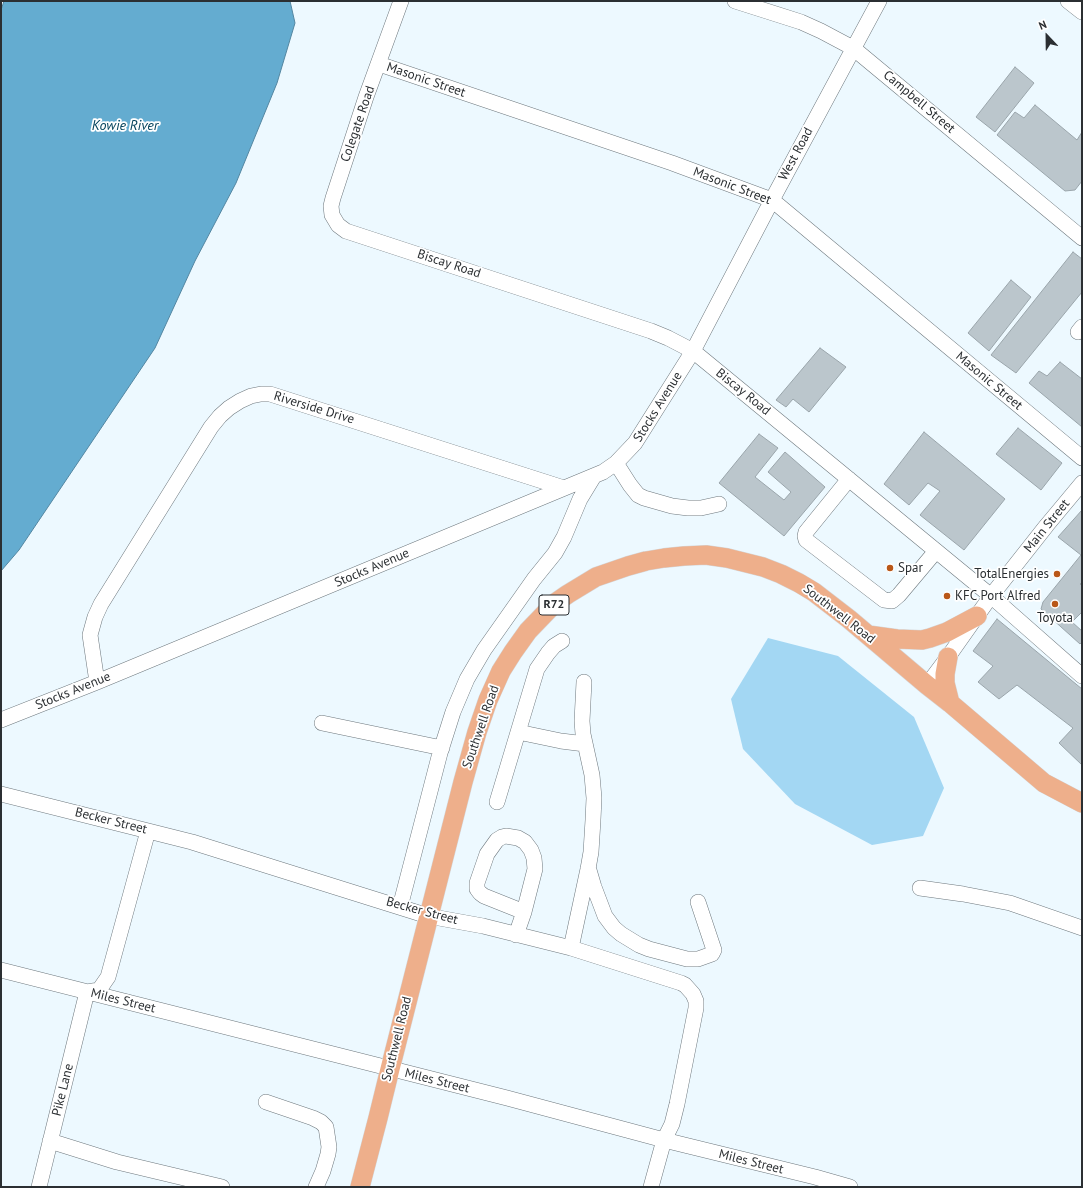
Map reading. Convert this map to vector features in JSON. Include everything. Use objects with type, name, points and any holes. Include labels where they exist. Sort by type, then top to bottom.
[{"type":"main road","name":"Southwell Road","points":[[360,1187],[428,916],[475,739],[488,700],[501,671],[528,631],[555,604],[568,594],[596,577],[646,561],[706,555],[727,558],[763,567],[799,582],[814,592],[868,635],[1044,783],[1082,803]]},
{"type":"main road","points":[[868,635],[922,640],[939,635],[977,616]]},
{"type":"main road","points":[[948,657],[945,682],[950,703]]},
{"type":"street","name":"Colegate Road","points":[[338,225],[332,215],[333,198],[366,97],[401,1]]},
{"type":"street","name":"Campbell Street","points":[[735,1],[801,22],[853,48],[1079,230]]},
{"type":"street","name":"West Road","points":[[693,351],[879,1]]},
{"type":"street","points":[[1068,1],[1082,12]]},
{"type":"street","name":"Masonic Street","points":[[379,64],[672,163],[772,200],[1082,458]]},
{"type":"street","name":"Biscay Road","points":[[338,225],[346,231],[650,331],[668,338],[693,351],[992,596],[1082,674]]},
{"type":"street","name":"Stocks Avenue","points":[[1,720],[98,682],[603,472],[616,463],[635,443],[693,351]]},
{"type":"street","name":"Riverside Drive","points":[[98,682],[90,634],[101,604],[211,427],[229,408],[251,396],[270,394],[564,488]]},
{"type":"street","points":[[616,463],[630,485],[638,495],[644,498],[672,506],[688,508],[702,508],[719,504]]},
{"type":"street","points":[[400,907],[442,748],[453,712],[467,679],[484,650],[555,552],[564,537],[580,499],[594,476]]},
{"type":"street","points":[[849,479],[806,532],[804,536],[806,540],[884,600],[892,601],[899,595],[936,551]]},
{"type":"street","name":"Main Street","points":[[927,685],[992,596],[1047,525],[1082,483]]},
{"type":"street","points":[[497,802],[537,669],[554,646],[562,641]]},
{"type":"street","points":[[571,948],[591,852],[594,798],[592,775],[585,744],[582,721],[584,682]]},
{"type":"street","points":[[322,723],[442,748]]},
{"type":"street","points":[[518,732],[561,742],[585,744]]},
{"type":"street","name":"Becker Street","points":[[1,794],[192,842],[428,916],[483,926],[571,948],[681,983],[693,994],[696,1001],[696,1008],[672,1124],[664,1140],[651,1187]]},
{"type":"street","points":[[87,992],[99,990],[108,977],[148,831]]},
{"type":"street","points":[[516,935],[524,912],[535,869],[534,858],[531,850],[525,842],[518,838],[506,836],[502,837],[497,840],[487,854],[477,883],[477,889],[484,896],[524,912]]},
{"type":"street","points":[[588,869],[605,916],[614,928],[639,945],[649,949],[687,959],[698,959],[712,954],[714,950],[698,902]]},
{"type":"street","points":[[920,888],[1010,903],[1082,928]]},
{"type":"street","name":"Miles Street","points":[[1,970],[507,1098],[664,1140],[850,1187]]},
{"type":"street","name":"Pike Lane","points":[[39,1187],[87,992]]},
{"type":"street","points":[[266,1102],[314,1118],[326,1127],[329,1147],[328,1154],[316,1187]]},
{"type":"street","points":[[50,1141],[181,1182],[222,1187]]},
{"type":"shaded area","points":[[768,638],[838,656],[914,717],[944,788],[923,836],[872,845],[795,804],[743,749],[731,699]]},
{"type":"water","name":"Kowie River","points":[[4,1],[290,1],[295,23],[277,83],[236,183],[195,261],[155,348],[19,550],[1,571],[1,10]]},
{"type":"building","points":[[1015,67],[1034,83],[995,132],[976,117]]},
{"type":"building","points":[[1035,105],[1077,140],[1082,132],[1082,181],[1075,190],[1065,191],[997,135],[1015,112],[1024,118]]},
{"type":"building","points":[[1073,252],[1082,259],[1082,292],[1016,373],[991,355]]},
{"type":"building","points":[[1011,280],[1031,297],[989,351],[968,333]]},
{"type":"building","points":[[820,348],[846,367],[809,412],[793,399],[786,407],[776,400]]},
{"type":"building","points":[[1060,362],[1082,379],[1082,427],[1029,383],[1039,371],[1047,376]]},
{"type":"building","points":[[1018,428],[1062,463],[1041,490],[996,454]]},
{"type":"building","points":[[924,432],[1005,499],[964,550],[920,515],[940,491],[928,483],[909,505],[884,484]]},
{"type":"building","points":[[759,434],[778,448],[755,477],[784,500],[791,492],[768,472],[785,452],[825,487],[784,536],[719,483]]},
{"type":"building","points":[[1082,510],[1082,582],[1080,584],[1082,586],[1082,612],[1072,622],[1082,631],[1082,642],[1080,644],[1041,609],[1043,602],[1081,555],[1058,537]]},
{"type":"building","points":[[997,619],[1082,689],[1082,765],[1059,743],[1073,728],[1017,685],[999,699],[978,682],[993,666],[973,651]]},
{"type":"place","name":"Spar","points":[[890,568]]},
{"type":"place","name":"TotalEnergies","points":[[1057,574]]},
{"type":"place","name":"KFC Port Alfred","points":[[947,596]]},
{"type":"place","name":"Toyota","points":[[1055,604]]}]
